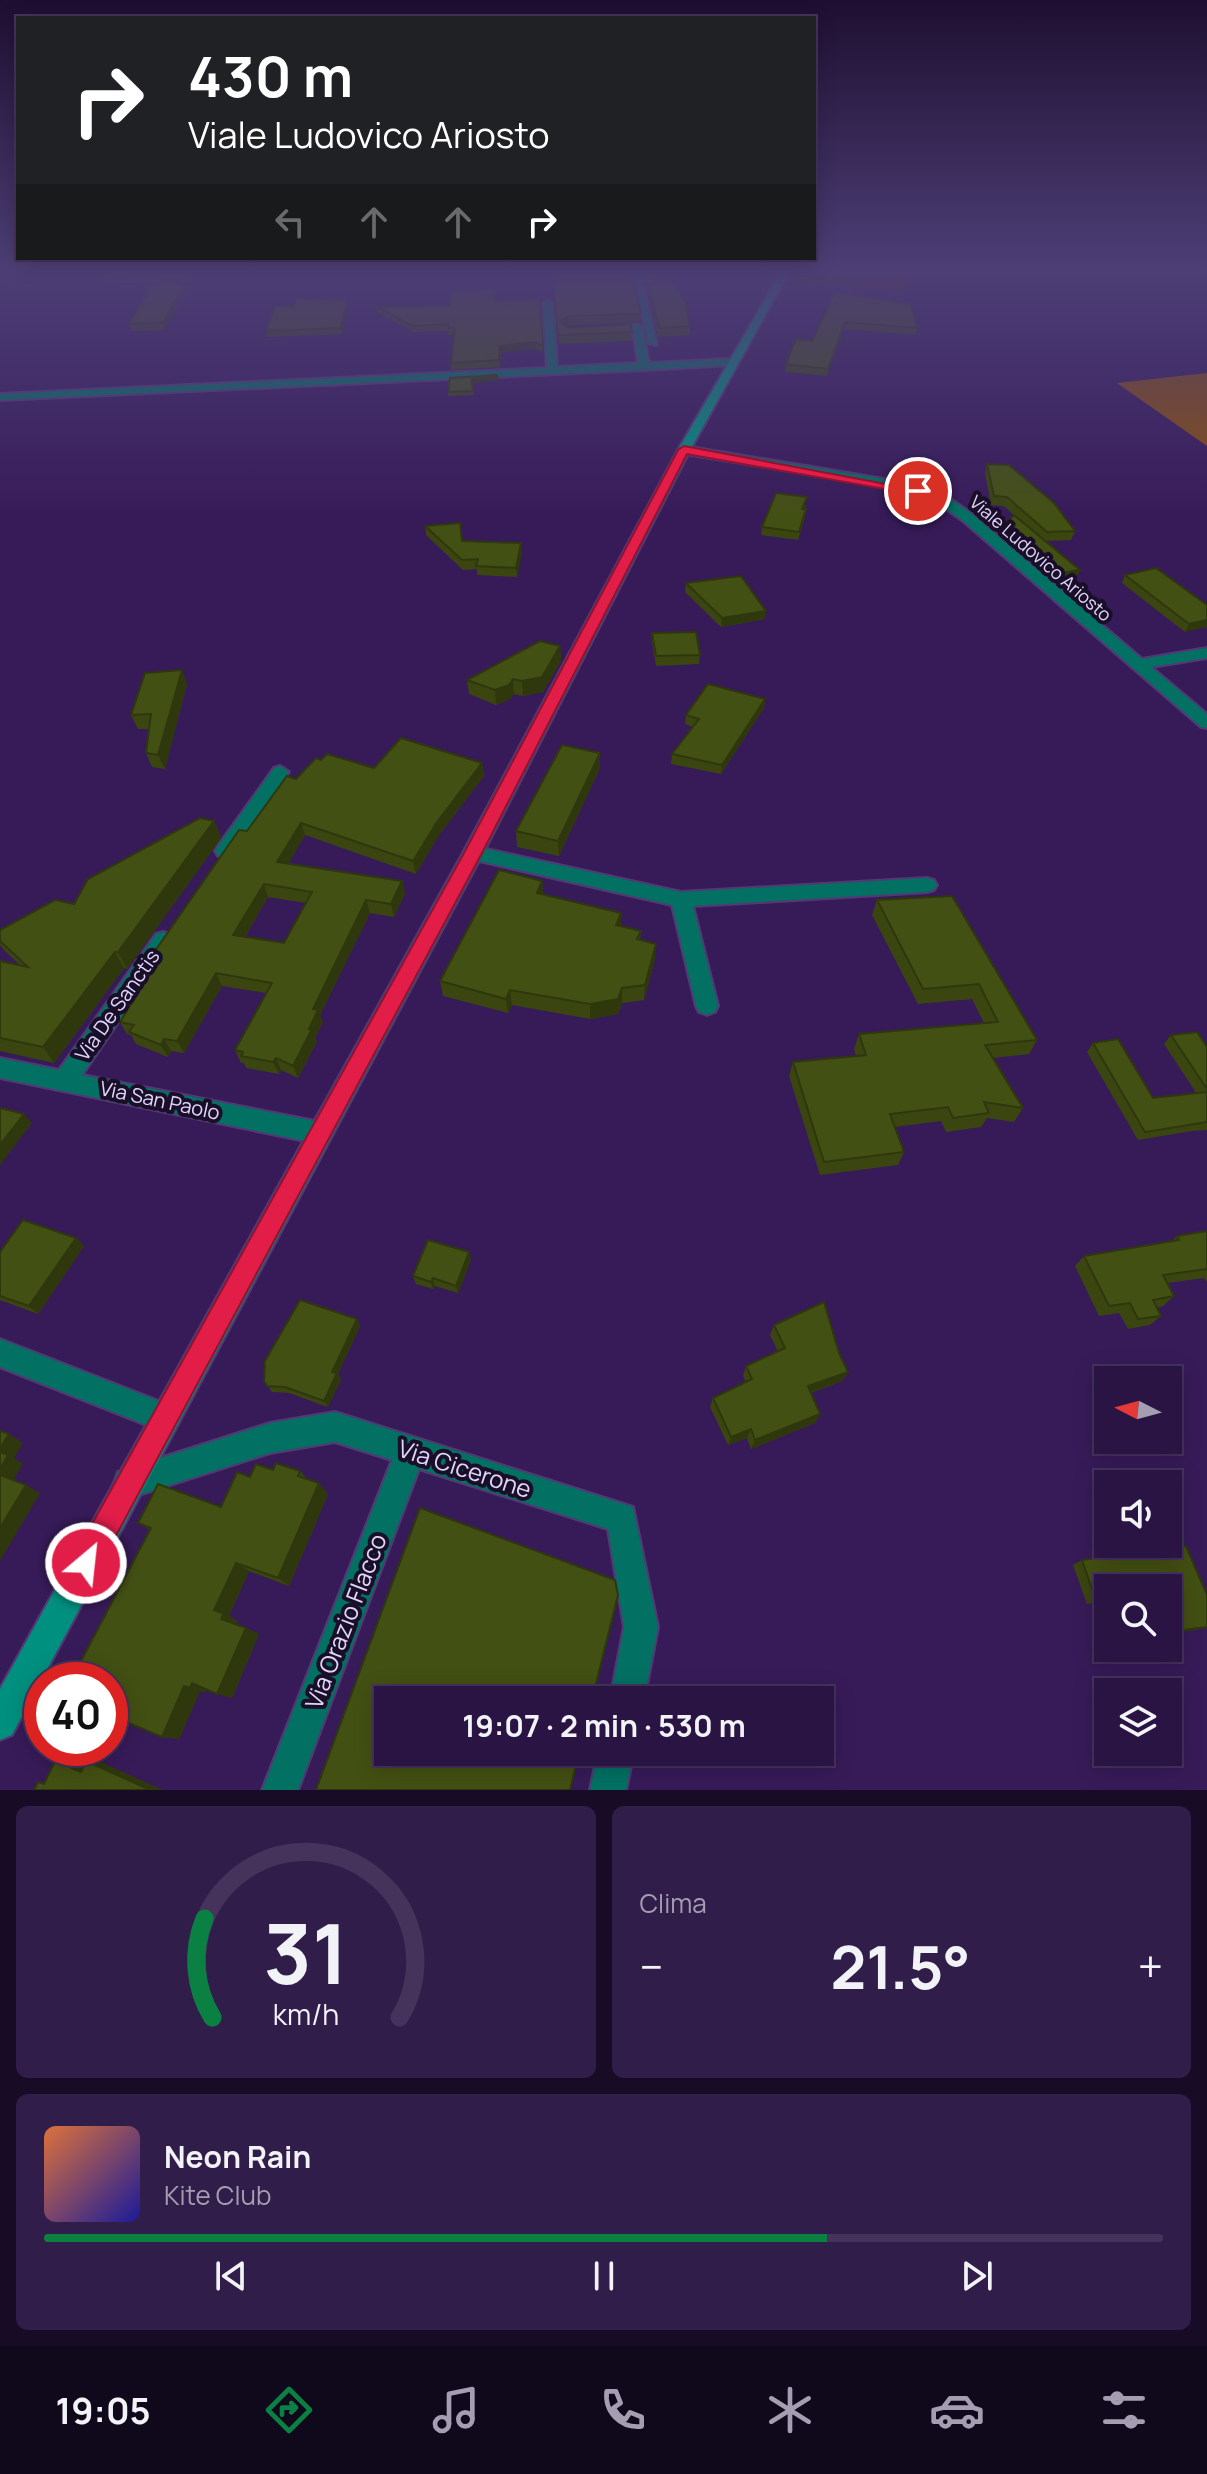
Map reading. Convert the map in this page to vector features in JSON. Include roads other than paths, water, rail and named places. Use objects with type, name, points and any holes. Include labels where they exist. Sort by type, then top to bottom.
[{"type":"street","points":[[551,351],[552,371]]},
{"type":"street","points":[[641,351],[644,367]]},
{"type":"street","points":[[654,351],[658,366]]},
{"type":"street","points":[[0,1723],[473,853],[684,450],[740,351]]},
{"type":"street","points":[[0,397],[733,362]]},
{"type":"street","name":"Viale Ludovico Ariosto","points":[[684,450],[896,485],[941,499],[967,517],[1207,723]]},
{"type":"street","points":[[1137,664],[1207,653]]},
{"type":"street","points":[[217,862],[280,772]]},
{"type":"street","points":[[473,853],[681,899],[927,885]]},
{"type":"street","points":[[681,899],[707,1006]]},
{"type":"street","name":"Via De Sanctis","points":[[65,1081],[172,927]]},
{"type":"street","name":"Via San Paolo","points":[[0,1068],[320,1133]]},
{"type":"street","points":[[0,1353],[164,1417]]},
{"type":"street","name":"Via Cicerone","points":[[129,1483],[270,1438],[335,1427],[622,1518],[641,1627],[630,1686]]},
{"type":"street","name":"Via Orazio Flacco","points":[[280,1790],[411,1451]]},
{"type":"street","points":[[608,1790],[613,1766]]}]
